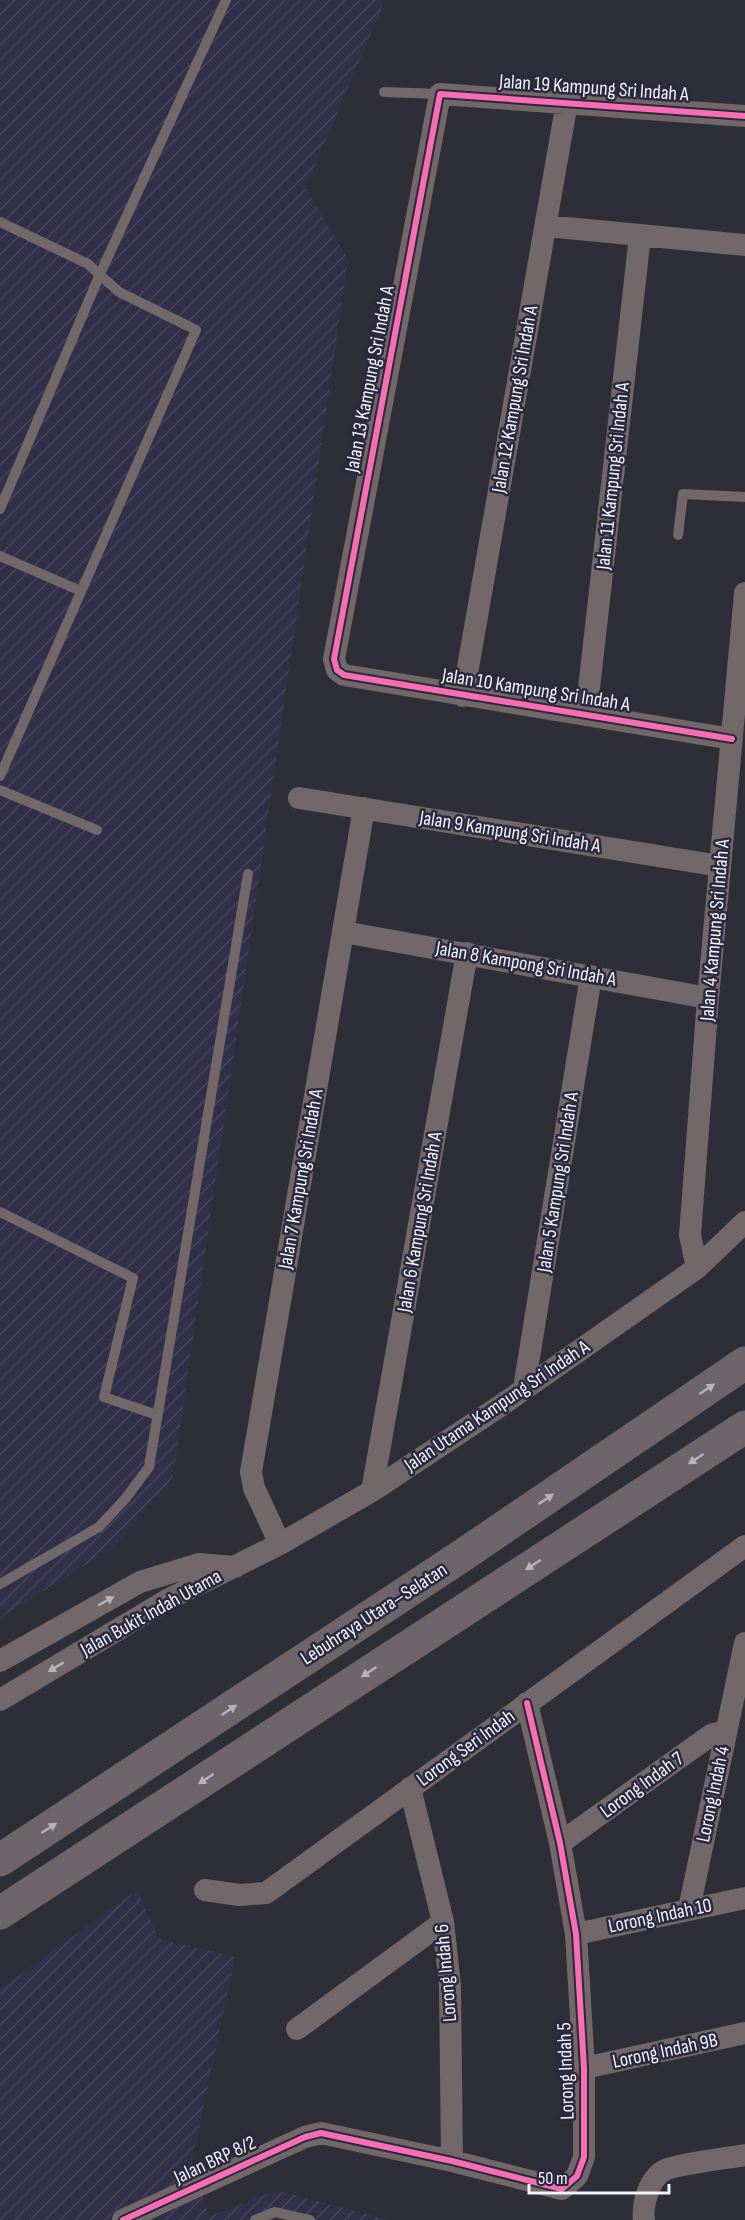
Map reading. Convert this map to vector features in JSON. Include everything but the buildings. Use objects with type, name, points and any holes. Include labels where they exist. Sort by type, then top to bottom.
[{"type":"highway","name":"Lebuhraya Utara–Selatan","points":[[0,1860],[463,1556],[745,1363]]},
{"type":"highway","points":[[0,1913],[745,1427]]},
{"type":"street","name":"Jalan 19 Kampung Sri Indah A","points":[[440,94],[745,116]]},
{"type":"street","name":"Jalan 13 Kampung Sri Indah A","points":[[338,670],[334,659],[440,94]]},
{"type":"street","name":"Jalan 12 Kampung Sri Indah A","points":[[463,696],[567,102]]},
{"type":"street","points":[[546,226],[745,245]]},
{"type":"street","name":"Jalan 11 Kampung Sri Indah A","points":[[586,715],[640,236]]},
{"type":"street","name":"Jalan 4 Kampung Sri Indah A","points":[[697,1268],[690,1235],[708,998],[745,593]]},
{"type":"street","name":"Jalan 10 Kampung Sri Indah A","points":[[338,670],[344,675],[463,696],[732,739]]},
{"type":"street","name":"Jalan 9 Kampung Sri Indah A","points":[[299,798],[720,867]]},
{"type":"street","name":"Jalan 7 Kampung Sri Indah A","points":[[280,1544],[254,1488],[251,1472],[364,808]]},
{"type":"street","name":"Jalan 8 Kampong Sri Indah A","points":[[344,932],[708,998]]},
{"type":"street","name":"Jalan 6 Kampung Sri Indah A","points":[[372,1491],[467,953]]},
{"type":"street","name":"Jalan 5 Kampung Sri Indah A","points":[[524,1388],[591,976]]},
{"type":"street","name":"Jalan Utama Kampung Sri Indah A","points":[[235,1567],[372,1491],[697,1268],[745,1222]]},
{"type":"street","name":"Lorong Seri Indah","points":[[205,1890],[239,1895],[266,1893],[745,1546]]},
{"type":"street","name":"Jalan Bukit Indah Utama","points":[[0,1661],[140,1582],[199,1564],[235,1567]]},
{"type":"street","name":"Jalan Bukit Indah Utama","points":[[0,1700],[169,1599],[235,1567]]},
{"type":"street","name":"Lorong Indah 4","points":[[689,1909],[745,1643]]},
{"type":"street","name":"Lorong Indah 5","points":[[321,2133],[452,2161],[562,2189],[577,2176],[584,2157],[584,2068],[576,1934],[560,1843],[527,1703]]},
{"type":"street","name":"Lorong Indah 7","points":[[560,1843],[711,1735],[726,1731]]},
{"type":"street","name":"Lorong Indah 6","points":[[410,1788],[443,1922],[450,1986],[452,2161]]},
{"type":"street","name":"Lorong Indah 10","points":[[576,1934],[745,1898]]},
{"type":"street","points":[[297,2029],[443,1922]]},
{"type":"street","name":"Lorong Indah 9B","points":[[584,2068],[745,2033]]},
{"type":"street","name":"Jalan BRP 8/2","points":[[135,2217],[305,2137],[321,2133]]},
{"type":"street","points":[[644,2220],[643,2208],[653,2180],[666,2169],[745,2155]]},
{"type":"lane","points":[[0,509],[100,274],[226,0]]},
{"type":"lane","points":[[384,92],[440,94]]},
{"type":"lane","points":[[0,222],[88,264],[118,292],[196,330],[0,776]]},
{"type":"lane","points":[[678,535],[683,494],[745,496]]},
{"type":"lane","points":[[0,556],[81,591]]},
{"type":"lane","points":[[0,790],[97,830]]},
{"type":"lane","points":[[0,1584],[99,1527],[125,1500],[149,1467],[248,874]]},
{"type":"lane","points":[[0,1212],[133,1278],[104,1397],[157,1415]]},
{"type":"lane","points":[[255,2220],[275,2212],[310,2220]]},
{"type":"shaded area","points":[[0,0],[385,0],[306,188],[348,259],[173,1477],[114,1547],[0,1618]]},
{"type":"shaded area","points":[[137,1890],[159,1939],[235,1957],[192,2161],[209,2217],[276,2190],[389,2220],[0,2220],[0,1989]]},
{"type":"cycle path","points":[[732,739],[344,675],[337,670],[334,659],[440,94],[745,116]]},
{"type":"cycle path","points":[[123,2220],[305,2137],[321,2133],[452,2161],[562,2189],[577,2176],[584,2157],[584,2068],[576,1934],[560,1843],[527,1703]]}]
